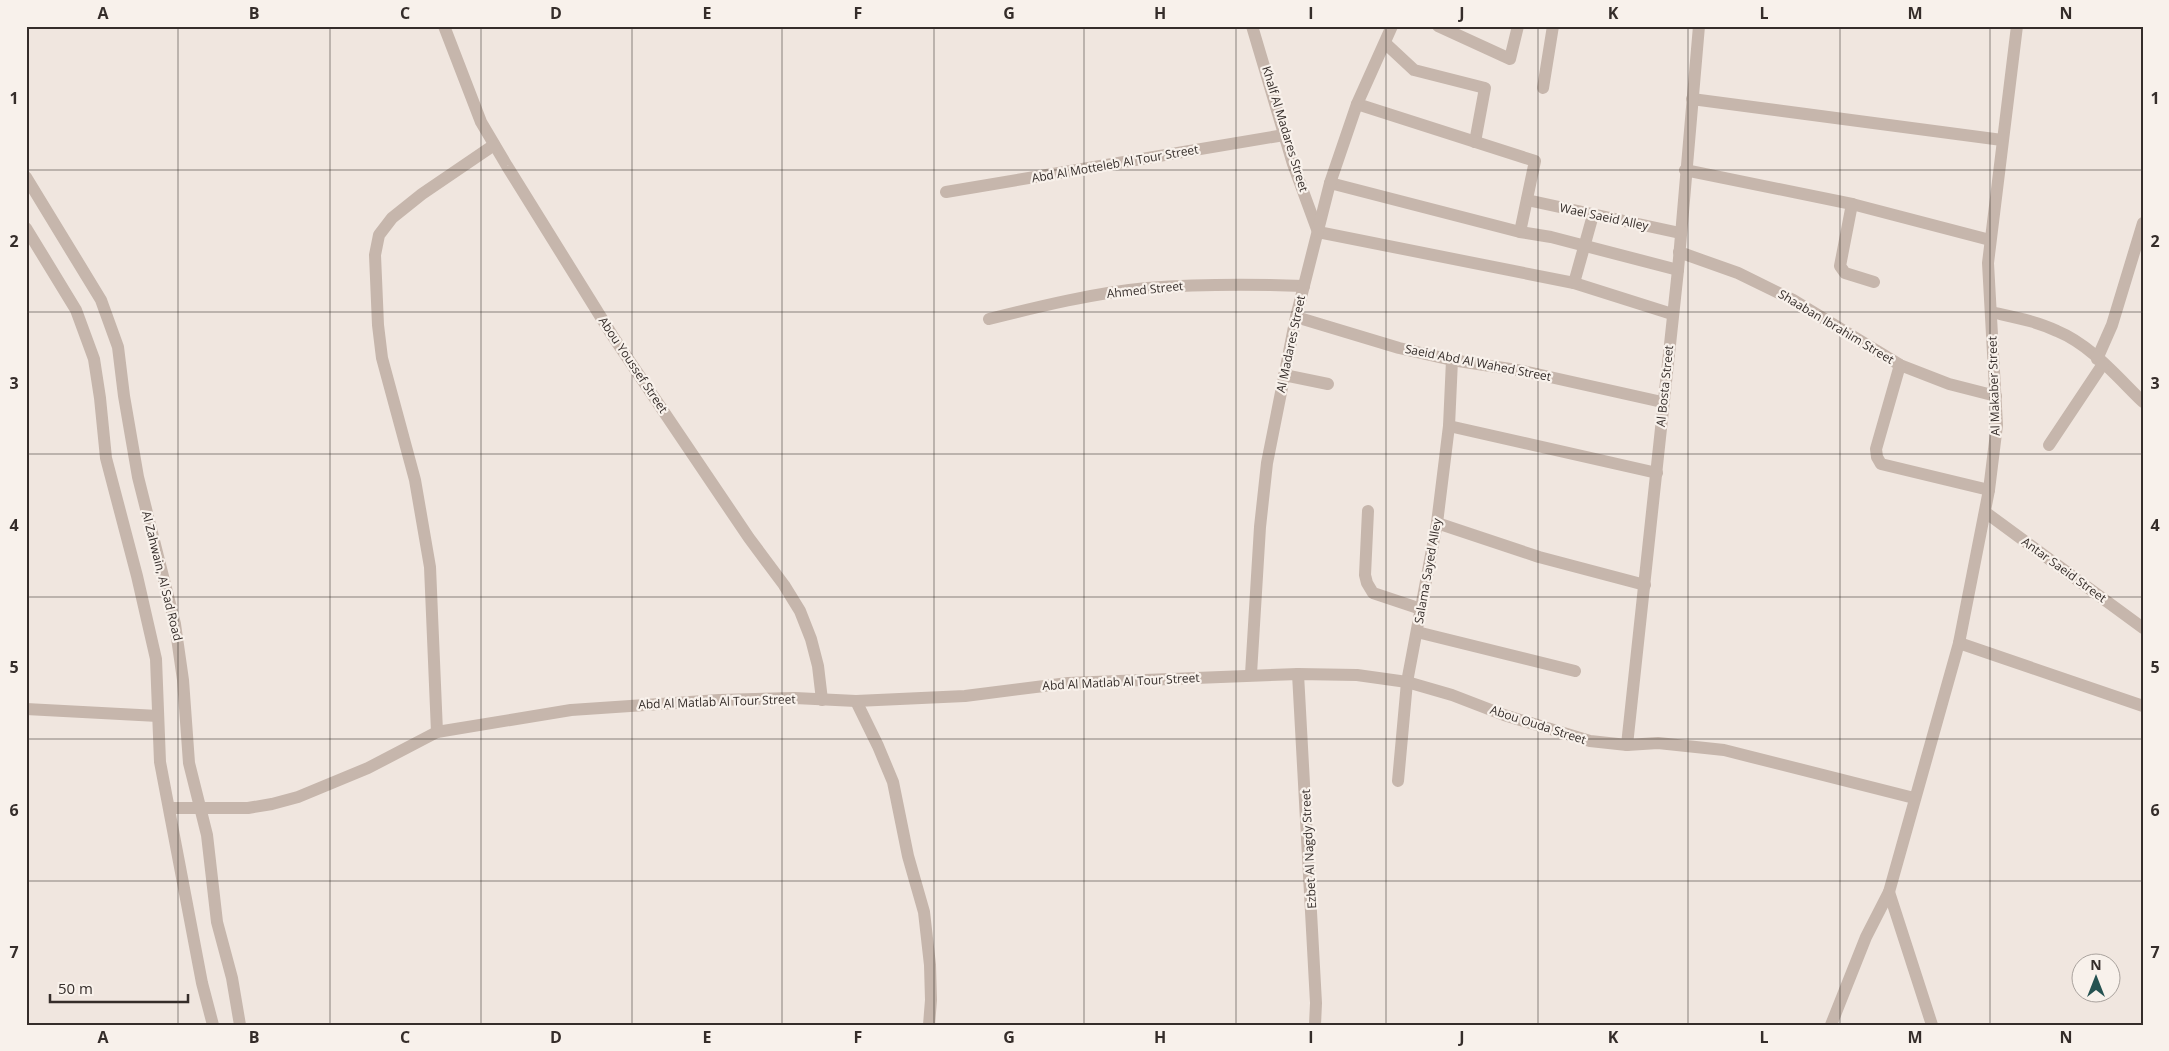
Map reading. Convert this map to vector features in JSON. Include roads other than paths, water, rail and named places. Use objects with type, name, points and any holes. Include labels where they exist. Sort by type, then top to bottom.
[{"type":"street","name":"Abou Youssef Street","points":[[444,26],[469,94],[494,145],[612,335],[800,611],[814,648],[822,700]]},
{"type":"street","name":"Khalf Al Madares Street","points":[[1252,26],[1265,64],[1284,135],[1318,232]]},
{"type":"street","name":"Al Madares Street","points":[[1251,674],[1260,527],[1267,463],[1296,317],[1330,183],[1357,104],[1392,26]]},
{"type":"street","points":[[1438,26],[1510,59],[1518,26]]},
{"type":"street","points":[[1544,88],[1553,26]]},
{"type":"street","name":"Al Bosta Street","points":[[1627,745],[1657,473],[1662,402],[1678,270],[1698,26]]},
{"type":"street","name":"Al Makaber Street","points":[[1832,1025],[1866,937],[1889,892],[1959,643],[1990,490],[1997,425],[1988,291],[1990,240],[2017,26]]},
{"type":"street","points":[[1385,43],[1414,70],[1485,88],[1475,142]]},
{"type":"street","points":[[1692,99],[2002,140]]},
{"type":"street","points":[[1357,104],[1535,162],[1520,232]]},
{"type":"street","name":"Abd Al Motteleb Al Tour Street","points":[[946,192],[1284,135]]},
{"type":"street","points":[[436,732],[430,567],[415,480],[382,358],[378,325],[376,255],[379,235],[392,218],[494,145]]},
{"type":"street","points":[[1685,170],[1852,204],[1990,240]]},
{"type":"street","name":"Al Zahwain, Al Sad Road","points":[[26,177],[101,300],[118,347],[124,396],[138,477],[175,624],[183,680],[189,763],[207,835],[217,922],[232,978],[240,1025]]},
{"type":"street","points":[[1330,183],[1678,270]]},
{"type":"street","name":"Wael Saeid Alley","points":[[1527,200],[1680,233]]},
{"type":"street","points":[[1852,204],[1840,266],[1845,273],[1874,282]]},
{"type":"street","points":[[1574,283],[1593,215]]},
{"type":"street","points":[[2049,445],[2100,361],[2140,245],[2143,223]]},
{"type":"street","name":"Al Zahwain, Al Sad Road","points":[[26,228],[76,310],[94,359],[106,458],[156,658],[160,762],[196,953],[213,1025]]},
{"type":"street","points":[[1318,232],[1574,283],[1672,314]]},
{"type":"street","name":"Shaaban Ibrahim Street","points":[[1679,252],[1738,273],[1793,300],[1900,365],[1949,384],[1996,396]]},
{"type":"street","name":"Ahmed Street","points":[[989,319],[1066,300],[1145,288],[1225,284],[1304,286]]},
{"type":"street","points":[[1990,312],[2058,331],[2077,342],[2143,402]]},
{"type":"street","name":"Saeid Abd Al Wahed Street","points":[[1296,317],[1347,333],[1452,360],[1566,380],[1662,402]]},
{"type":"street","name":"Salama Sayed Alley","points":[[1398,781],[1407,682],[1437,523],[1449,426],[1452,360]]},
{"type":"street","points":[[1900,365],[1876,449],[1878,461],[1881,464],[1990,490]]},
{"type":"street","points":[[1284,375],[1328,384]]},
{"type":"street","points":[[1449,426],[1657,473]]},
{"type":"street","points":[[1368,511],[1365,575],[1367,583],[1374,593],[1421,609]]},
{"type":"street","name":"Antar Saeid Street","points":[[1985,512],[2143,628]]},
{"type":"street","points":[[1437,523],[1539,557],[1645,585]]},
{"type":"street","points":[[1417,632],[1575,671]]},
{"type":"street","points":[[1959,643],[2143,706]]},
{"type":"street","name":"Abd Al Matlab Al Tour Street","points":[[170,808],[248,808],[272,804],[298,797],[368,768],[436,732],[571,710],[719,700],[795,698],[856,701],[965,696],[1068,683],[1251,674]]},
{"type":"street","name":"Abou Ouda Street","points":[[1251,674],[1357,675],[1407,682],[1452,695],[1504,715],[1590,741],[1627,745],[1658,744],[1724,750],[1914,798]]},
{"type":"street","name":"Ezbet Al Nagdy Street","points":[[1298,674],[1308,824],[1316,1003],[1315,1025]]},
{"type":"street","points":[[856,701],[893,782],[908,856],[924,912],[930,965],[931,1000],[929,1025]]},
{"type":"street","points":[[26,709],[158,716]]},
{"type":"street","points":[[1889,892],[1932,1025]]}]
